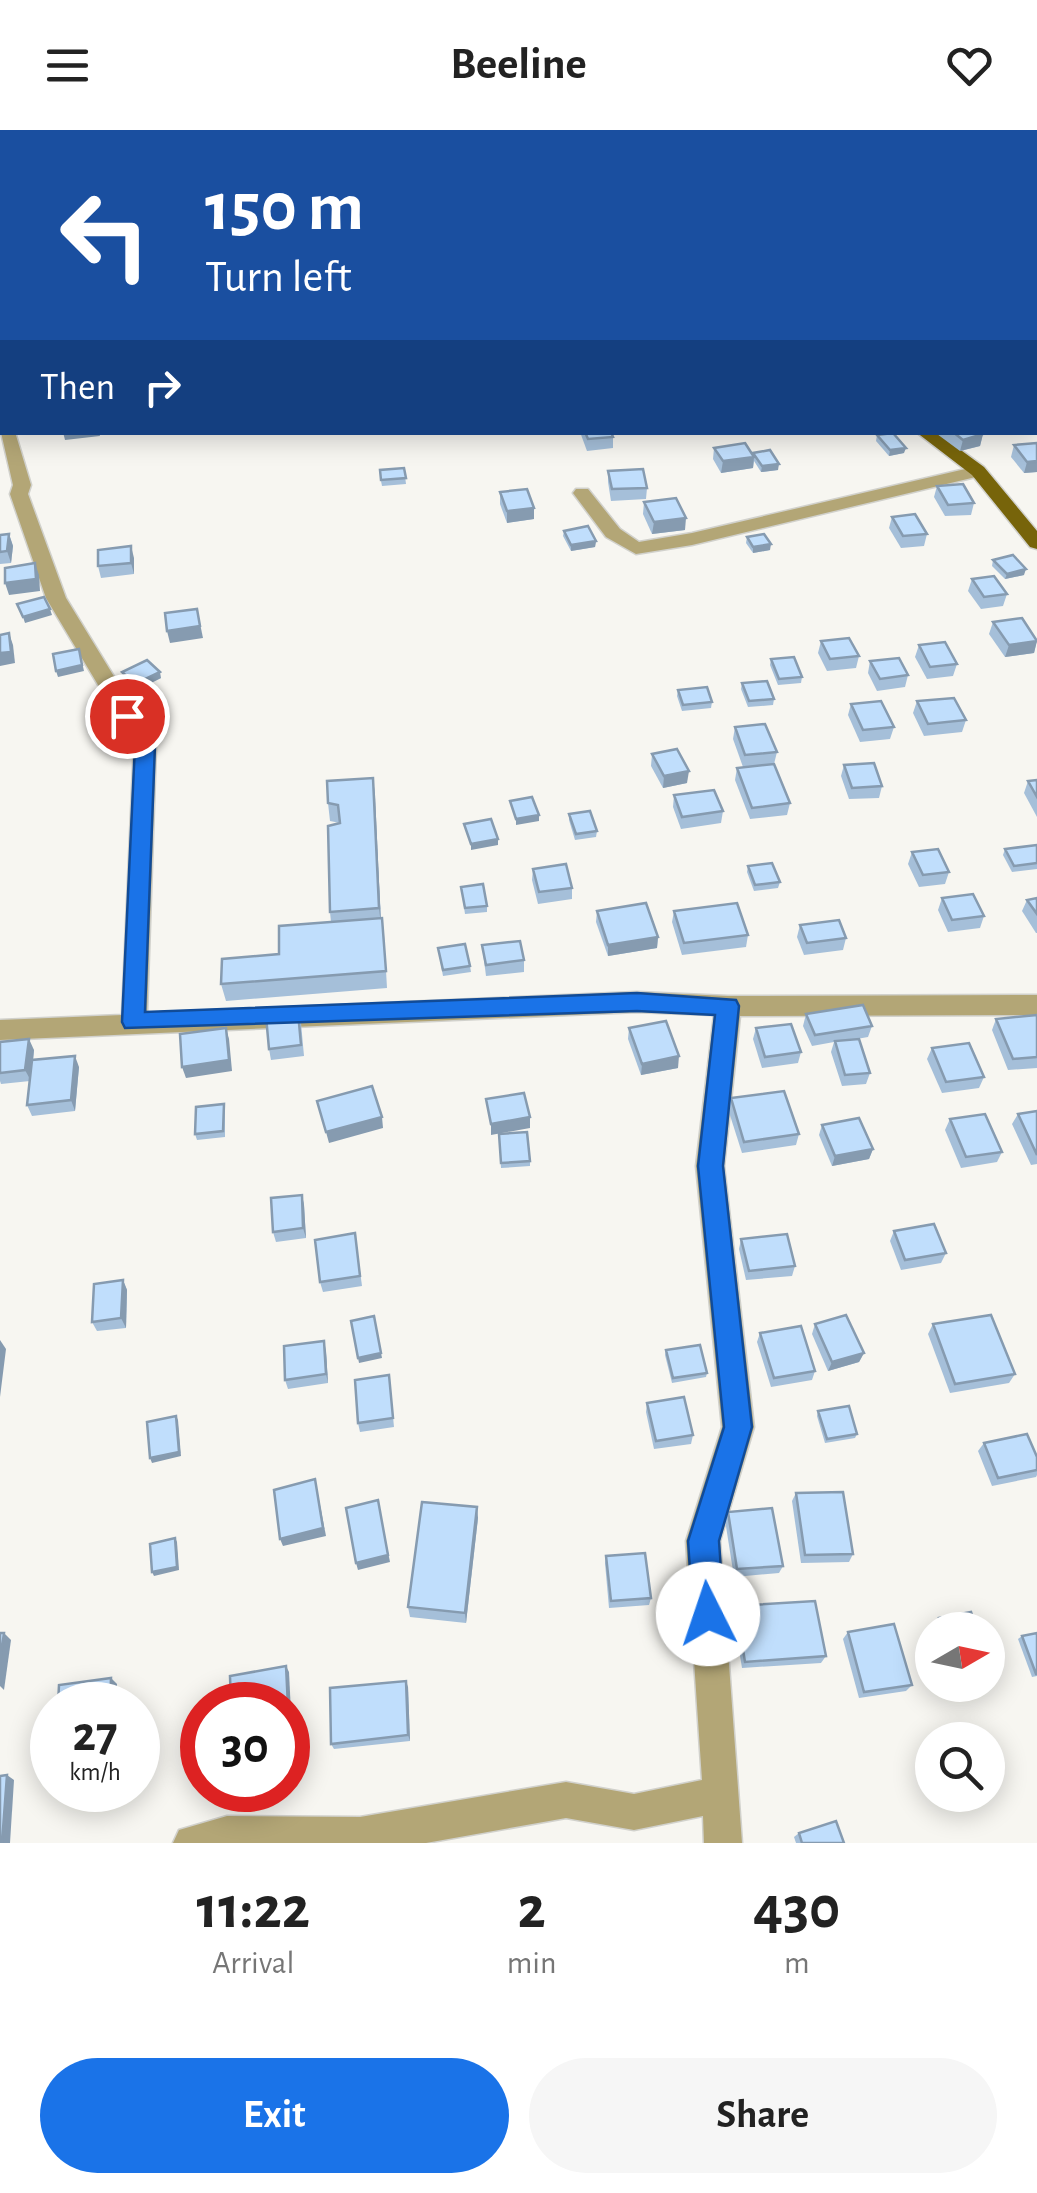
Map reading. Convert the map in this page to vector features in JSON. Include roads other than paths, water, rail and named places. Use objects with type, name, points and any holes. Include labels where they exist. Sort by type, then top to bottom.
[{"type":"main road","points":[[928,435],[978,470],[1037,544]]},
{"type":"street","points":[[7,435],[22,486],[10,496],[56,598],[145,745],[134,1022]]},
{"type":"street","points":[[582,493],[613,534],[636,548],[692,539],[978,470]]},
{"type":"street","points":[[0,1030],[637,1002],[728,1006],[1037,1005]]},
{"type":"street","points":[[723,1843],[704,1541],[738,1427],[710,1166],[728,1006]]},
{"type":"street","points":[[192,1843],[228,1836],[360,1836],[566,1800],[634,1812],[721,1794]]}]
